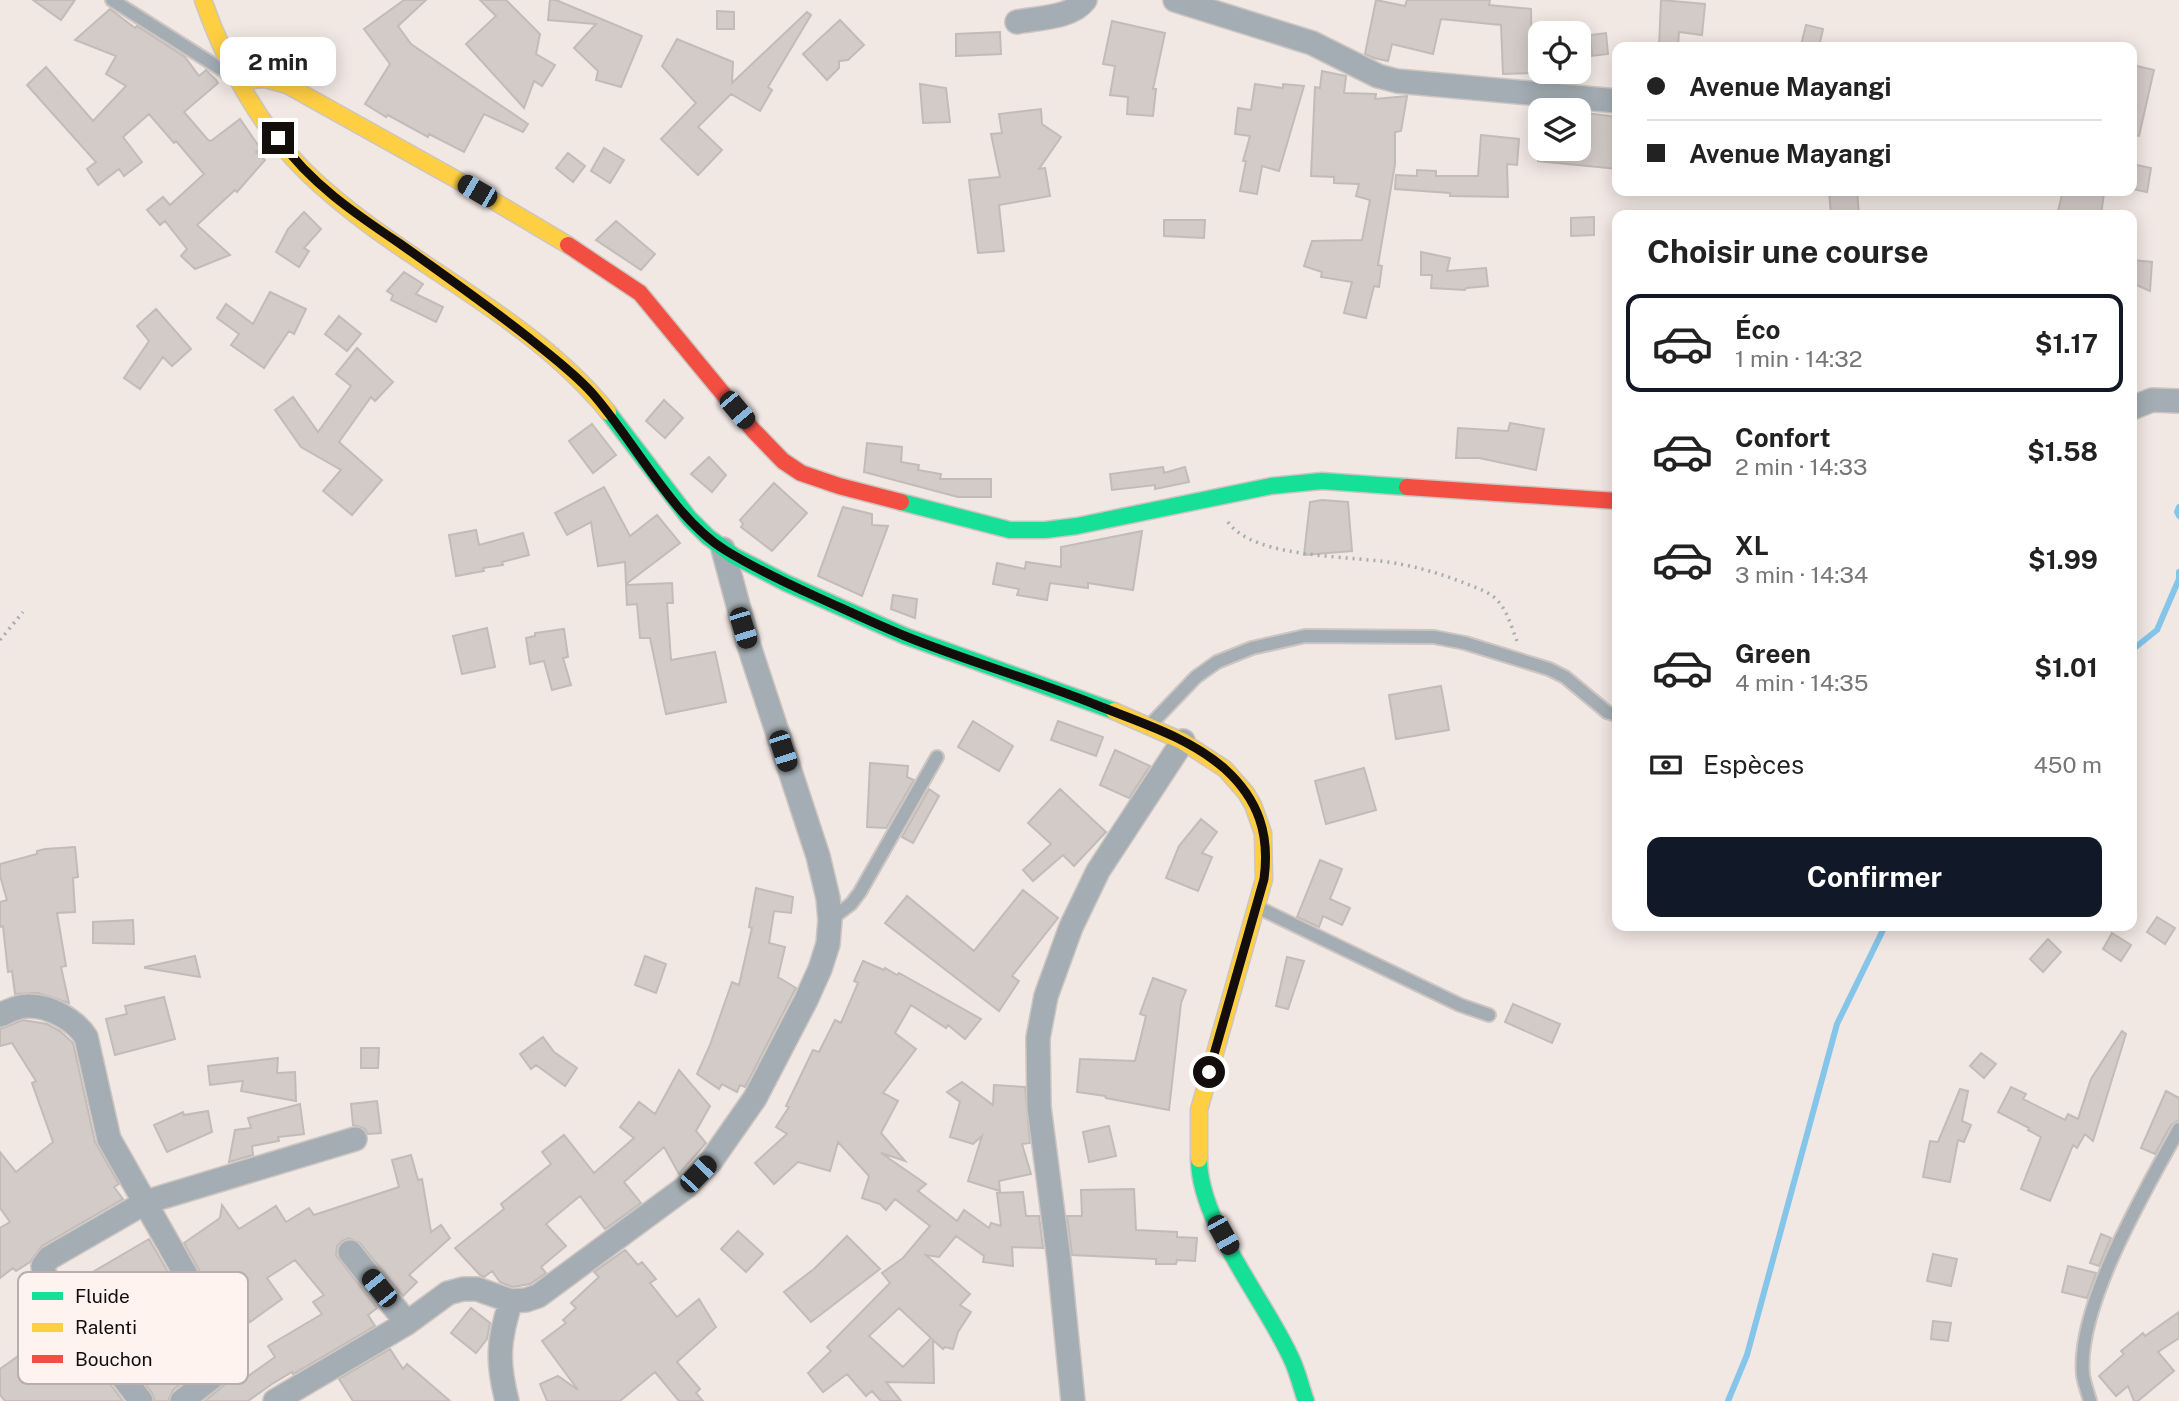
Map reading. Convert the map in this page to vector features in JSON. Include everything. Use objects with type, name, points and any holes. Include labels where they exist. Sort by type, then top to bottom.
[{"type":"street","points":[[203,0],[210,24],[239,80],[291,156],[320,185],[355,213],[475,295],[570,370],[605,409],[681,509],[705,535],[723,549],[782,581],[906,636],[1058,689],[1183,741],[1225,769],[1250,797],[1263,827],[1267,855],[1264,879],[1199,1110],[1199,1173],[1210,1212],[1292,1360],[1306,1401]]},
{"type":"street","points":[[1017,22],[1067,12],[1076,9],[1085,0]]},
{"type":"street","points":[[1175,0],[1312,43],[1378,76],[1396,81],[1612,100]]},
{"type":"street","points":[[239,80],[265,79],[287,85],[477,191],[596,262],[640,293],[753,430],[783,461],[801,473],[839,486],[1010,530],[1077,526],[1214,496],[1322,481],[1612,501]]},
{"type":"street","points":[[2137,406],[2152,400],[2179,401]]},
{"type":"street","points":[[275,1401],[407,1323],[448,1293],[477,1289],[511,1301],[538,1296],[686,1187],[710,1161],[755,1098],[806,1000],[824,957],[830,920],[818,856],[749,646],[723,549]]},
{"type":"street","points":[[1073,1401],[1059,1260],[1039,1107],[1038,1038],[1046,996],[1071,927],[1098,871],[1183,741]]},
{"type":"street","points":[[0,1014],[24,1006],[38,1006],[79,1026],[86,1037],[109,1139],[185,1272]]},
{"type":"street","points":[[44,1272],[43,1266],[49,1258],[146,1202],[355,1139]]},
{"type":"street","points":[[350,1252],[407,1323]]},
{"type":"street","points":[[507,1401],[500,1373],[499,1348],[511,1301]]},
{"type":"street","points":[[128,1384],[141,1401]]},
{"type":"street","points":[[182,1401],[204,1384]]},
{"type":"lane","points":[[112,0],[239,80]]},
{"type":"lane","points":[[1149,726],[1196,677],[1217,662],[1252,648],[1305,636],[1434,637],[1465,643],[1565,677],[1612,714]]},
{"type":"lane","points":[[830,920],[851,904],[860,892],[937,757]]},
{"type":"lane","points":[[1256,907],[1460,1005],[1489,1015]]},
{"type":"lane","points":[[2090,1401],[2083,1374],[2086,1328],[2106,1273],[2135,1211],[2179,1129]]},
{"type":"path","points":[[1214,496],[1232,528],[1241,536],[1260,543],[1303,553],[1399,564],[1434,572],[1486,592],[1496,599],[1505,611],[1526,662]]},
{"type":"path","points":[[0,640],[23,612]]},
{"type":"building","points":[[33,0],[75,0],[61,20]]},
{"type":"building","points":[[404,0],[426,0],[398,26],[411,44],[528,124],[523,132],[484,114],[464,152],[429,134],[428,137],[388,115],[386,117],[365,104],[390,64],[364,29]]},
{"type":"building","points":[[480,0],[506,0],[540,34],[536,54],[555,65],[542,86],[534,81],[524,108],[466,44],[496,16]]},
{"type":"building","points":[[550,0],[556,0],[642,36],[621,87],[596,80],[598,71],[574,48],[596,24],[548,20]]},
{"type":"building","points":[[1376,0],[1405,6],[1407,0],[1490,0],[1489,5],[1531,9],[1531,21],[1528,21],[1528,73],[1503,74],[1501,25],[1441,19],[1433,54],[1392,44],[1388,61],[1365,54]]},
{"type":"building","points":[[1661,0],[1705,4],[1702,35],[1679,32],[1678,42],[1659,42]]},
{"type":"building","points":[[110,9],[135,28],[137,26],[185,57],[199,76],[206,70],[216,80],[218,83],[184,112],[208,140],[211,141],[240,119],[260,148],[256,152],[265,160],[237,192],[235,190],[197,225],[230,255],[195,269],[181,256],[187,249],[165,221],[160,225],[147,210],[163,197],[170,205],[204,174],[149,114],[123,137],[142,162],[124,176],[119,169],[98,185],[87,169],[96,162],[27,85],[46,67],[93,121],[126,86],[106,74],[116,56],[75,40]]},
{"type":"building","points":[[717,11],[734,12],[734,29],[717,29]]},
{"type":"building","points":[[807,12],[811,15],[768,87],[772,90],[760,111],[731,94],[698,127],[722,150],[698,175],[661,139],[696,103],[662,66],[677,39],[733,62],[732,83]]},
{"type":"building","points":[[840,20],[864,45],[848,60],[839,61],[839,68],[827,80],[803,54]]},
{"type":"building","points":[[1112,21],[1165,33],[1153,89],[1156,89],[1153,116],[1127,114],[1128,97],[1110,95],[1115,66],[1103,64]]},
{"type":"building","points":[[1806,25],[1823,29],[1820,42],[1802,42]]},
{"type":"building","points":[[1000,32],[1001,54],[956,56],[956,34]]},
{"type":"building","points":[[1606,33],[1608,54],[1592,56],[1591,35]]},
{"type":"building","points":[[2137,66],[2154,70],[2137,136]]},
{"type":"building","points":[[1322,71],[1346,76],[1344,93],[1376,94],[1375,99],[1407,96],[1401,131],[1395,132],[1395,164],[1378,265],[1382,266],[1379,287],[1374,286],[1366,318],[1344,313],[1352,282],[1321,277],[1322,272],[1304,266],[1312,241],[1362,240],[1370,200],[1356,196],[1359,184],[1334,183],[1334,177],[1311,176],[1315,87],[1320,88]]},
{"type":"building","points":[[920,84],[946,88],[950,122],[923,123]]},
{"type":"building","points":[[1255,84],[1283,88],[1283,84],[1304,86],[1279,171],[1262,166],[1257,194],[1240,191],[1246,161],[1243,161],[1250,136],[1235,134],[1238,108],[1251,110]]},
{"type":"building","points":[[1041,109],[1042,124],[1061,137],[1039,169],[1045,168],[1050,196],[999,205],[1004,251],[978,253],[969,180],[1000,177],[991,134],[1002,133],[999,114]]},
{"type":"building","points":[[1591,114],[1612,116],[1612,168],[1538,161],[1591,161]]},
{"type":"building","points":[[1481,135],[1519,139],[1517,165],[1507,164],[1508,197],[1450,196],[1450,193],[1395,189],[1396,175],[1417,176],[1417,170],[1436,171],[1436,176],[1478,176]]},
{"type":"building","points":[[604,148],[624,160],[610,183],[591,171]]},
{"type":"building","points":[[568,153],[585,166],[573,182],[556,168]]},
{"type":"building","points":[[2137,165],[2151,168],[2147,192],[2137,190]]},
{"type":"building","points":[[1829,196],[1857,196],[1859,210],[1831,210]]},
{"type":"building","points":[[2062,196],[2104,196],[2102,210],[2058,210]]},
{"type":"building","points":[[304,212],[321,229],[304,248],[309,251],[299,267],[276,252],[288,229]]},
{"type":"building","points":[[1594,217],[1594,235],[1571,236],[1571,218]]},
{"type":"building","points":[[1164,220],[1205,220],[1204,238],[1164,236]]},
{"type":"building","points":[[616,221],[655,254],[641,270],[596,240]]},
{"type":"building","points":[[1421,252],[1450,258],[1447,271],[1486,268],[1488,286],[1465,290],[1431,288],[1432,275],[1421,275]]},
{"type":"building","points":[[2137,260],[2152,262],[2150,291],[2137,285]]},
{"type":"building","points":[[404,272],[423,284],[416,294],[443,307],[436,322],[391,300],[393,295],[387,291]]},
{"type":"building","points":[[270,292],[306,309],[294,334],[289,331],[264,368],[231,345],[239,334],[217,318],[226,304],[253,324]]},
{"type":"building","points":[[156,309],[191,349],[172,366],[163,357],[140,389],[124,378],[149,341],[137,326]]},
{"type":"building","points":[[339,316],[361,334],[347,351],[325,334]]},
{"type":"building","points":[[357,348],[393,382],[375,401],[371,397],[339,442],[382,480],[352,515],[323,491],[341,470],[301,447],[275,410],[293,397],[318,432],[351,386],[336,374]]},
{"type":"building","points":[[664,400],[683,418],[665,438],[646,421]]},
{"type":"building","points":[[1510,423],[1544,429],[1536,470],[1479,458],[1456,458],[1458,428],[1508,431]]},
{"type":"building","points":[[592,424],[616,455],[593,473],[569,441]]},
{"type":"building","points":[[867,443],[902,447],[901,462],[919,465],[918,470],[941,474],[940,479],[991,479],[991,497],[958,497],[864,472]]},
{"type":"building","points":[[709,457],[726,475],[712,492],[691,474]]},
{"type":"building","points":[[1163,467],[1164,473],[1185,467],[1189,482],[1155,489],[1155,485],[1112,490],[1110,474]]},
{"type":"building","points":[[774,483],[807,513],[772,551],[741,527],[743,524],[740,520]]},
{"type":"building","points":[[604,487],[630,536],[657,515],[680,543],[626,584],[625,562],[598,566],[591,522],[567,535],[555,513]]},
{"type":"building","points":[[1310,502],[1348,502],[1352,551],[1304,555]]},
{"type":"building","points":[[843,507],[872,514],[872,525],[888,526],[862,596],[818,576]]},
{"type":"building","points":[[476,530],[479,545],[523,533],[529,555],[502,562],[503,565],[483,568],[484,571],[456,576],[449,535]]},
{"type":"building","points":[[1142,531],[1133,590],[1088,583],[1088,588],[1050,583],[1047,600],[1017,595],[1019,589],[993,584],[997,563],[1025,569],[1026,562],[1061,567],[1061,547]]},
{"type":"building","points":[[672,583],[673,603],[667,603],[671,660],[715,652],[726,702],[666,714],[650,638],[640,638],[637,604],[627,605],[626,585]]},
{"type":"building","points":[[893,595],[917,599],[915,618],[891,609]]},
{"type":"building","points":[[487,628],[495,667],[462,674],[453,636]]},
{"type":"building","points":[[564,629],[568,657],[563,658],[571,685],[552,690],[544,661],[530,664],[526,638],[535,636],[535,633]]},
{"type":"building","points":[[1441,686],[1449,730],[1396,739],[1389,695]]},
{"type":"building","points":[[973,721],[1013,746],[999,771],[958,747]]},
{"type":"building","points":[[1058,721],[1103,737],[1096,756],[1051,740]]},
{"type":"building","points":[[1115,750],[1150,766],[1129,798],[1100,785]]},
{"type":"building","points":[[870,763],[908,766],[907,777],[914,780],[886,828],[867,827]]},
{"type":"building","points":[[1364,768],[1376,810],[1326,824],[1315,781]]},
{"type":"building","points":[[929,789],[939,796],[913,843],[902,837]]},
{"type":"building","points":[[1060,789],[1106,832],[1074,866],[1063,855],[1033,881],[1023,870],[1051,844],[1028,823]]},
{"type":"building","points":[[1201,819],[1217,832],[1202,853],[1212,857],[1198,891],[1166,878],[1179,846]]},
{"type":"building","points":[[75,847],[78,877],[73,878],[75,912],[57,913],[66,966],[61,967],[69,1003],[38,993],[15,994],[12,971],[8,972],[3,926],[0,927],[0,902],[7,900],[0,876],[0,864],[37,854],[37,851],[45,849]]},
{"type":"building","points":[[1320,860],[1342,869],[1330,899],[1350,908],[1342,925],[1323,916],[1319,927],[1297,917]]},
{"type":"building","points":[[756,888],[793,897],[791,913],[774,911],[769,943],[785,947],[778,977],[796,988],[745,1087],[740,1085],[737,1092],[722,1084],[719,1089],[697,1074],[732,982],[739,985],[752,928],[749,927]]},
{"type":"building","points":[[1023,890],[1058,918],[1012,976],[1019,981],[999,1011],[885,923],[907,896],[974,951]]},
{"type":"building","points":[[2157,917],[2175,928],[2165,944],[2147,932]]},
{"type":"building","points":[[133,920],[134,944],[93,943],[93,922]]},
{"type":"building","points":[[2112,933],[2131,945],[2121,961],[2103,949]]},
{"type":"building","points":[[2048,939],[2061,952],[2043,972],[2030,959]]},
{"type":"building","points":[[195,956],[200,977],[145,968],[145,967]]},
{"type":"building","points":[[645,956],[666,964],[656,993],[635,985]]},
{"type":"building","points":[[1287,957],[1304,961],[1288,1009],[1276,1006]]},
{"type":"building","points":[[863,961],[897,975],[899,973],[981,1019],[965,1039],[948,1025],[946,1028],[911,1005],[895,1033],[916,1049],[883,1093],[898,1101],[881,1133],[905,1161],[881,1153],[926,1184],[918,1191],[957,1221],[964,1210],[989,1228],[991,1223],[1001,1226],[997,1193],[1023,1192],[1026,1216],[1039,1216],[1043,1248],[1012,1247],[1013,1266],[983,1262],[984,1256],[956,1236],[939,1257],[926,1255],[970,1294],[960,1305],[971,1312],[958,1332],[953,1349],[943,1349],[933,1340],[934,1383],[886,1382],[901,1401],[881,1401],[872,1391],[866,1396],[847,1374],[823,1392],[808,1373],[831,1351],[827,1347],[890,1283],[882,1273],[903,1258],[930,1226],[895,1199],[886,1210],[880,1204],[862,1198],[869,1176],[838,1142],[830,1171],[798,1162],[774,1184],[755,1163],[787,1134],[776,1127],[789,1107],[786,1106],[813,1050],[819,1052],[835,1020],[841,1023],[858,983],[854,981]],"holes":[[[899,1308],[931,1338],[903,1367],[869,1336]]]},
{"type":"building","points":[[1153,978],[1186,990],[1181,1003],[1169,1110],[1077,1092],[1080,1059],[1135,1061],[1146,1016],[1140,1014]]},
{"type":"building","points":[[164,997],[175,1039],[115,1055],[106,1019],[127,1014],[125,1006]]},
{"type":"building","points":[[1513,1004],[1560,1024],[1552,1043],[1505,1022]]},
{"type":"building","points":[[23,1020],[47,1024],[73,1043],[95,1142],[119,1184],[114,1187],[123,1199],[42,1246],[30,1262],[16,1271],[13,1268],[0,1278],[0,1228],[10,1222],[0,1208],[0,1152],[16,1172],[53,1142],[32,1083],[36,1081],[12,1043],[0,1046],[0,1029]]},
{"type":"building","points":[[2122,1031],[2126,1034],[2093,1141],[2085,1134],[2077,1148],[2073,1145],[2050,1201],[2021,1189],[2041,1137],[1998,1112],[2011,1087],[2026,1094],[2023,1099],[2065,1120],[2068,1114],[2078,1119],[2091,1079]]},
{"type":"building","points":[[543,1037],[554,1052],[577,1068],[565,1086],[536,1065],[531,1069],[520,1054]]},
{"type":"building","points":[[361,1048],[379,1048],[378,1068],[361,1068]]},
{"type":"building","points":[[1981,1053],[1996,1064],[1984,1078],[1970,1066]]},
{"type":"building","points":[[278,1058],[277,1073],[295,1072],[296,1101],[241,1091],[243,1081],[210,1085],[208,1066]]},
{"type":"building","points":[[679,1070],[710,1106],[696,1131],[706,1143],[679,1174],[664,1147],[624,1182],[641,1203],[605,1229],[580,1196],[546,1224],[566,1246],[541,1267],[546,1273],[530,1284],[513,1287],[500,1282],[492,1271],[484,1277],[455,1248],[504,1209],[501,1204],[551,1164],[542,1152],[564,1135],[594,1173],[634,1138],[620,1127],[639,1102],[655,1114]]},
{"type":"building","points":[[962,1082],[993,1105],[994,1085],[1025,1087],[1030,1143],[1022,1144],[1031,1174],[999,1181],[1000,1191],[968,1181],[982,1136],[973,1144],[950,1137],[960,1102],[947,1092]]},
{"type":"building","points":[[1960,1089],[1968,1091],[1962,1121],[1971,1125],[1964,1142],[1958,1140],[1950,1182],[1923,1177],[1930,1141],[1938,1142]]},
{"type":"building","points":[[2166,1091],[2179,1098],[2179,1120],[2171,1125],[2155,1154],[2141,1148]]},
{"type":"building","points":[[377,1101],[381,1133],[368,1134],[364,1128],[353,1125],[351,1104]]},
{"type":"building","points":[[300,1104],[304,1134],[278,1137],[279,1141],[252,1146],[253,1155],[229,1162],[235,1130],[251,1128],[248,1118]]},
{"type":"building","points":[[208,1111],[212,1132],[167,1152],[154,1125],[183,1112],[184,1115]]},
{"type":"building","points":[[1109,1126],[1116,1156],[1089,1162],[1083,1132]]},
{"type":"building","points":[[411,1155],[418,1180],[422,1179],[431,1232],[441,1225],[450,1238],[409,1275],[417,1282],[403,1296],[360,1243],[349,1238],[342,1241],[337,1246],[336,1255],[377,1308],[368,1315],[375,1326],[293,1374],[292,1372],[248,1401],[205,1401],[226,1384],[248,1384],[248,1376],[275,1357],[268,1346],[322,1314],[313,1302],[324,1295],[295,1260],[267,1278],[282,1299],[250,1322],[248,1272],[200,1272],[184,1243],[220,1218],[222,1205],[239,1229],[276,1206],[286,1222],[309,1208],[314,1215],[399,1187],[392,1160]]},
{"type":"building","points":[[1134,1189],[1136,1230],[1177,1232],[1177,1237],[1197,1238],[1195,1261],[1177,1260],[1176,1264],[1156,1264],[1156,1259],[1072,1255],[1067,1216],[1082,1216],[1081,1190]]},
{"type":"building","points":[[738,1231],[763,1254],[746,1272],[721,1249]]},
{"type":"building","points":[[2101,1234],[2111,1238],[2099,1266],[2090,1263]]},
{"type":"building","points":[[847,1236],[880,1269],[811,1322],[784,1292],[814,1269]]},
{"type":"building","points":[[149,1239],[168,1272],[93,1272]]},
{"type":"building","points":[[625,1250],[638,1265],[642,1262],[656,1279],[650,1283],[677,1317],[699,1299],[716,1327],[677,1362],[700,1389],[696,1393],[703,1401],[679,1401],[655,1372],[620,1401],[547,1401],[540,1384],[558,1376],[578,1390],[542,1341],[566,1323],[563,1320],[576,1308],[571,1303],[599,1277],[594,1272]]},
{"type":"building","points":[[1933,1254],[1957,1259],[1951,1286],[1927,1281]]},
{"type":"building","points":[[2068,1266],[2096,1273],[2087,1298],[2062,1292]]},
{"type":"building","points":[[471,1308],[490,1323],[487,1339],[476,1353],[451,1333]]},
{"type":"building","points":[[2179,1312],[2179,1338],[2158,1352],[2174,1371],[2138,1401],[2134,1401],[2128,1386],[2116,1396],[2099,1376],[2124,1354],[2121,1351],[2143,1333],[2145,1336]]},
{"type":"building","points":[[1933,1321],[1951,1323],[1948,1341],[1931,1339]]},
{"type":"building","points":[[390,1349],[403,1369],[407,1364],[450,1401],[353,1401],[339,1379]]},
{"type":"building","points":[[18,1356],[18,1384],[110,1384],[123,1401],[5,1401],[0,1395],[0,1369]]},
{"type":"building","points":[[145,1384],[181,1384],[173,1390],[168,1401],[155,1401]]},
{"type":"waterway","points":[[2179,507],[2179,516]]},
{"type":"waterway","points":[[2137,646],[2157,630],[2179,579],[2179,572]]},
{"type":"waterway","points":[[1728,1401],[1747,1355],[1837,1024],[1883,931]]},
{"type":"traffic: fast","points":[[608,412],[689,518],[708,537],[734,556],[786,583],[905,636],[1114,711]]},
{"type":"traffic: fast","points":[[901,502],[1010,530],[1045,530],[1077,526],[1271,486],[1322,481],[1407,487]]},
{"type":"traffic: fast","points":[[1199,1159],[1202,1184],[1210,1209],[1236,1261],[1281,1337],[1306,1401]]},
{"type":"traffic: slow","points":[[203,0],[245,92],[273,134],[306,172],[380,233],[539,344],[575,376],[608,412]]},
{"type":"traffic: slow","points":[[239,81],[265,79],[287,85],[568,245]]},
{"type":"traffic: slow","points":[[1114,711],[1182,741],[1225,769],[1246,793],[1263,833],[1264,879],[1199,1110],[1199,1159]]},
{"type":"traffic: jam","points":[[568,245],[640,293],[753,430],[783,461],[801,473],[901,502]]},
{"type":"traffic: jam","points":[[1407,487],[1612,501]]},
{"type":"route","points":[[278,138],[291,156],[320,185],[355,213],[475,295],[570,370],[605,409],[681,509],[705,535],[723,549],[782,581],[906,636],[1058,689],[1167,733],[1225,769],[1250,797],[1263,827],[1267,855],[1264,879],[1209,1072]]}]
